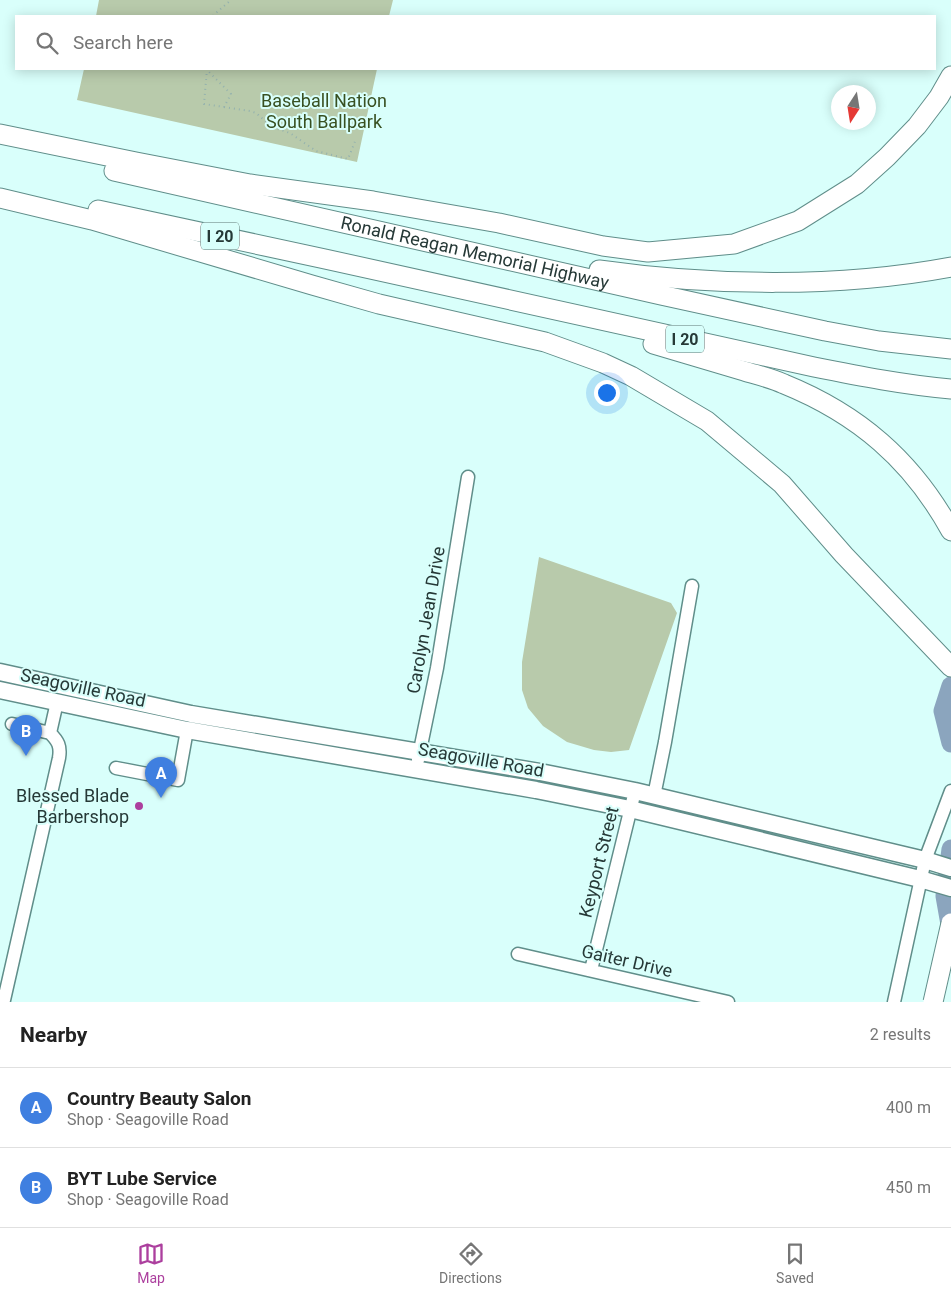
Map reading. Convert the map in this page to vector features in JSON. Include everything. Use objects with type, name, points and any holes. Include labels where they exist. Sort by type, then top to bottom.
[{"type":"highway","points":[[0,134],[250,184],[392,204],[499,223],[603,246],[648,252],[734,244],[798,220],[857,184],[887,157],[918,126],[939,98],[951,76]]},
{"type":"highway","name":"Ronald Reagan Memorial Highway","points":[[0,144],[349,225],[825,331],[879,341],[945,349]]},
{"type":"highway","name":"I 20","points":[[0,190],[440,284],[805,365],[858,376],[942,388]]},
{"type":"highway","points":[[0,198],[92,220],[379,304],[545,342],[603,363],[631,376],[707,421],[782,484],[832,542],[907,623],[951,667]]},
{"type":"highway","points":[[349,225],[590,269],[668,278],[822,282],[950,268]]},
{"type":"highway","points":[[440,284],[782,383],[822,401],[854,420],[905,464],[926,490],[951,531]]},
{"type":"highway","points":[[932,1002],[951,923]]},
{"type":"highway","points":[[932,1002],[947,980]]},
{"type":"main road","name":"Seagoville Road","points":[[0,672],[61,685],[189,722],[416,770],[536,790],[630,809],[944,886]]},
{"type":"main road","points":[[57,702],[61,685]]},
{"type":"main road","name":"Seagoville Road","points":[[0,690],[57,702],[540,772],[635,791],[936,859]]},
{"type":"main road","points":[[727,832],[731,814]]},
{"type":"street","name":"Carolyn Jean Drive","points":[[416,770],[437,668],[468,477]]},
{"type":"street","points":[[654,796],[692,586]]},
{"type":"street","points":[[50,733],[57,702]]},
{"type":"street","points":[[116,768],[178,780],[189,722]]},
{"type":"street","points":[[4,1000],[59,754],[59,743],[50,733],[12,724]]},
{"type":"street","name":"Keyport Street","points":[[591,970],[635,791]]},
{"type":"street","points":[[894,1002],[920,879],[936,859],[951,791]]},
{"type":"street","name":"Gaiter Drive","points":[[518,954],[728,1002]]},
{"type":"path","points":[[214,15],[232,0]]},
{"type":"path","points":[[208,70],[231,94],[224,107]]},
{"type":"path","points":[[208,70],[204,104],[256,113],[272,127],[290,133],[316,151],[348,159],[356,139]]},
{"type":"green space","points":[[99,0],[393,0],[389,15],[96,15]]},
{"type":"green space","name":"Baseball Nation South Ballpark","points":[[84,70],[377,70],[357,162],[77,100]]},
{"type":"green space","points":[[539,557],[671,603],[677,613],[629,750],[611,752],[594,750],[567,742],[543,726],[528,708],[522,690],[522,662]]},
{"type":"waterway","points":[[951,686],[943,711],[951,743]]},
{"type":"waterway","points":[[951,849],[945,896],[951,930]]},
{"type":"place","name":"BYT Lube Service","points":[[26,756]]},
{"type":"place","name":"Country Beauty Salon","points":[[161,798]]},
{"type":"place","name":"Blessed Blade Barbershop","points":[[139,806]]}]
